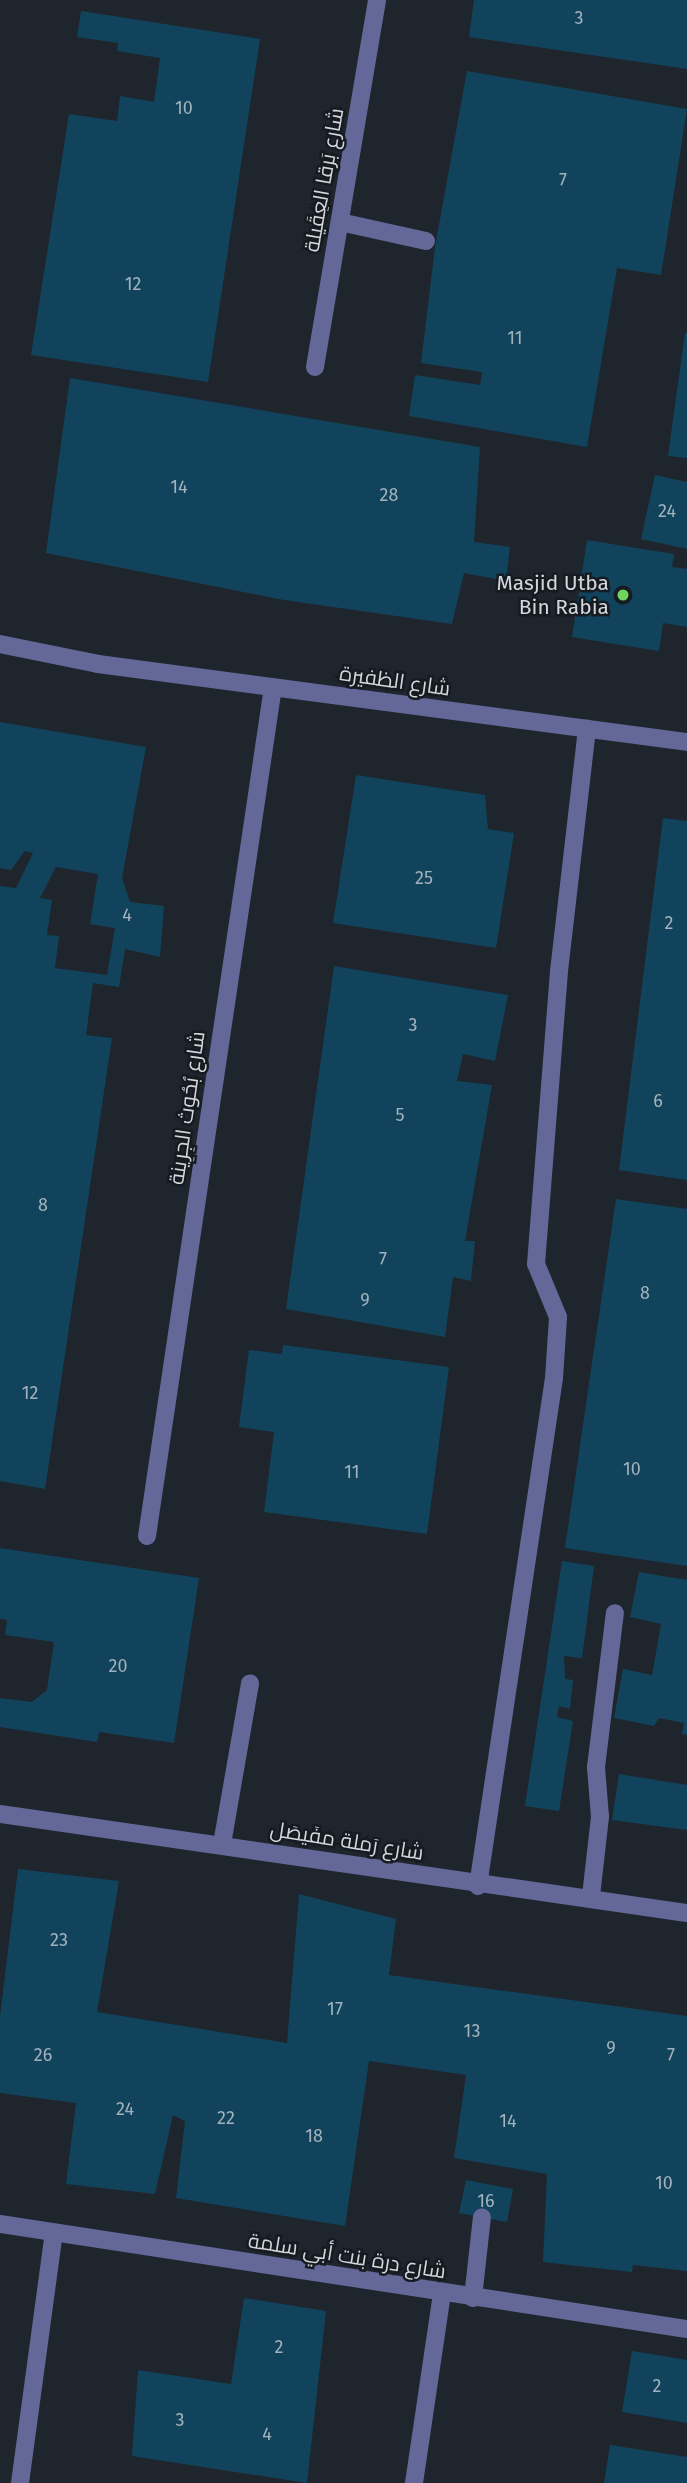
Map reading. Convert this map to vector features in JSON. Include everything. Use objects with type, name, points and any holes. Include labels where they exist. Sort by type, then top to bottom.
[{"type":"street","name":"شارع بَرقا العِقَيلة","points":[[315,367],[377,0]]},
{"type":"street","points":[[340,222],[425,241]]},
{"type":"street","name":"شارع الظفيرة","points":[[0,644],[98,664],[687,742]]},
{"type":"street","name":"شارع بُحُوث الجِرِينة","points":[[147,1536],[273,687]]},
{"type":"street","points":[[478,1886],[554,1378],[558,1317],[536,1264],[559,971],[587,729]]},
{"type":"street","points":[[591,1896],[600,1817],[596,1767],[615,1613]]},
{"type":"street","points":[[222,1844],[250,1683]]},
{"type":"street","name":"شارع رَملة مفَيصَل","points":[[0,1814],[222,1844],[478,1886],[591,1896],[687,1913]]},
{"type":"street","points":[[473,2298],[482,2217]]},
{"type":"street","name":"شارع درة بنت أبي سلمة","points":[[0,2224],[442,2294],[687,2329]]},
{"type":"street","points":[[20,2483],[54,2233]]},
{"type":"street","points":[[414,2483],[442,2294]]},
{"type":"building","points":[[474,0],[687,0],[687,69],[469,37]]},
{"type":"building","points":[[81,11],[260,39],[208,382],[31,355],[69,114],[117,121],[120,96],[154,102],[160,58],[117,51],[118,43],[77,37]]},
{"type":"building","points":[[467,71],[687,109],[661,275],[617,268],[587,447],[409,416],[415,375],[480,385],[482,372],[421,363],[435,247]]},
{"type":"building","points":[[687,333],[687,458],[668,456]]},
{"type":"building","points":[[70,378],[480,447],[474,542],[510,547],[506,581],[464,573],[452,624],[284,600],[46,553]]},
{"type":"building","points":[[655,475],[687,482],[687,549],[641,539]]},
{"type":"building","name":"Masjid Utba Bin Rabia","points":[[587,540],[674,554],[672,567],[687,569],[687,627],[663,623],[659,651],[572,637]]},
{"type":"building","points":[[0,722],[146,747],[122,878],[130,902],[164,906],[160,957],[125,949],[119,987],[93,983],[86,1035],[112,1038],[45,1489],[0,1481],[0,886],[16,888],[33,853],[25,851],[11,870],[0,868]],"holes":[[[56,867],[98,874],[90,924],[115,928],[107,975],[55,968],[59,936],[47,935],[52,900],[40,898]]]},
{"type":"building","points":[[356,775],[485,795],[488,829],[514,833],[496,948],[333,923]]},
{"type":"building","points":[[663,818],[687,821],[687,1180],[619,1170]]},
{"type":"building","points":[[334,966],[508,995],[495,1061],[463,1054],[457,1081],[492,1085],[465,1241],[475,1241],[471,1281],[453,1277],[445,1337],[286,1309]]},
{"type":"building","points":[[616,1199],[687,1209],[687,1566],[565,1548]]},
{"type":"building","points":[[283,1345],[449,1367],[427,1534],[264,1512],[274,1432],[239,1427],[249,1350],[282,1354]]},
{"type":"building","points":[[0,1548],[199,1578],[174,1743],[99,1732],[97,1742],[0,1727],[0,1698],[32,1702],[47,1690],[54,1642],[5,1635],[7,1620],[0,1619]]},
{"type":"building","points":[[562,1561],[594,1566],[582,1658],[564,1656],[565,1679],[573,1680],[570,1709],[559,1706],[557,1717],[573,1721],[559,1811],[525,1806]]},
{"type":"building","points":[[639,1572],[687,1580],[687,1735],[682,1734],[684,1723],[659,1718],[654,1726],[614,1718],[623,1669],[652,1675],[661,1624],[630,1617]]},
{"type":"building","points":[[619,1774],[687,1785],[687,1830],[612,1820]]},
{"type":"building","points":[[18,1869],[119,1881],[97,2012],[287,2043],[299,1894],[396,1919],[389,1975],[687,2016],[687,2271],[633,2265],[632,2272],[543,2262],[547,2174],[454,2158],[466,2075],[369,2061],[345,2226],[176,2198],[185,2121],[173,2115],[155,2194],[66,2184],[76,2103],[0,2093],[0,2016]]},
{"type":"building","points":[[466,2180],[513,2189],[507,2222],[459,2213]]},
{"type":"building","points":[[244,2298],[326,2311],[307,2483],[132,2456],[138,2370],[231,2384]]},
{"type":"building","points":[[632,2351],[687,2360],[687,2423],[622,2412]]},
{"type":"building","points":[[610,2445],[687,2457],[687,2483],[604,2483]]},
{"type":"place","name":"Masjid Utba Bin Rabia","points":[[623,595]]}]
